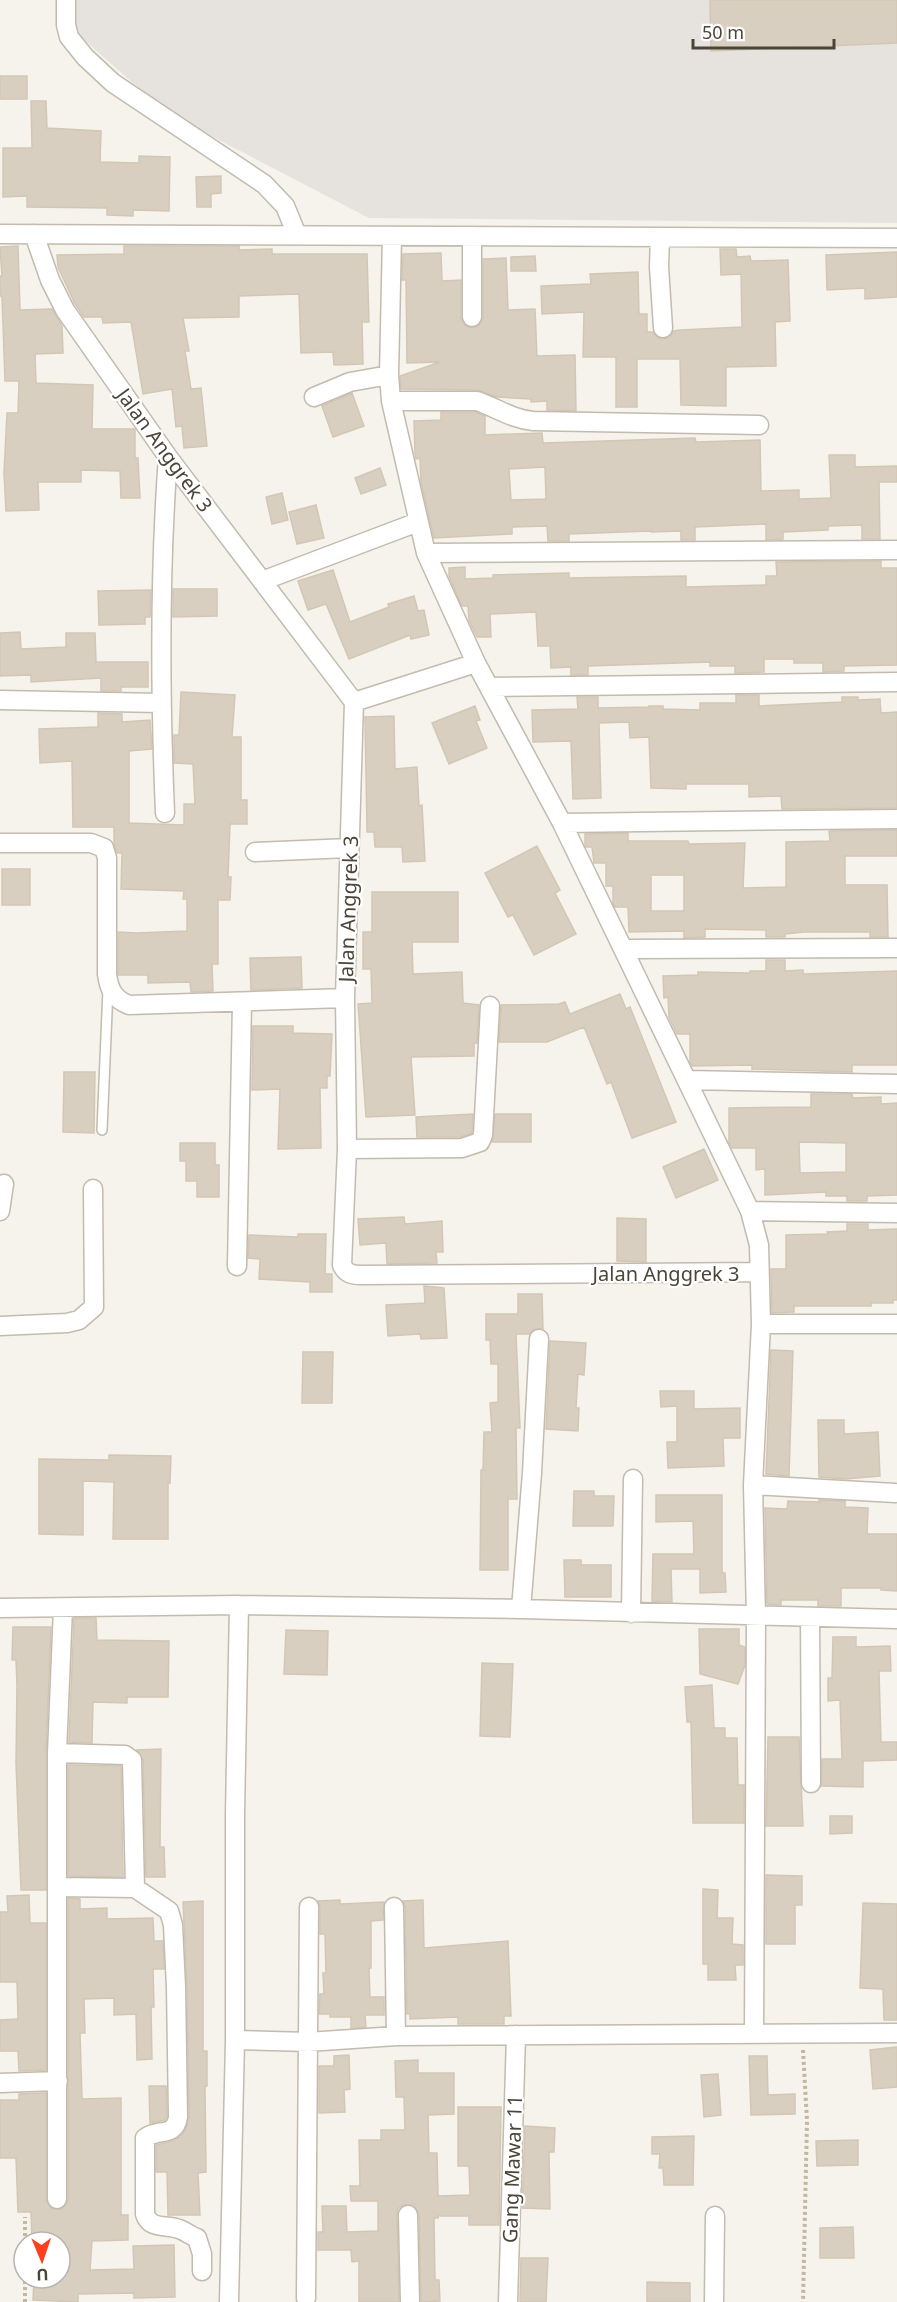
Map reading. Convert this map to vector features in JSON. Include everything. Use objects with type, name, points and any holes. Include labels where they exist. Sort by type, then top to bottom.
[{"type":"street","points":[[66,0],[66,25],[69,37],[85,57],[113,83],[264,184],[285,206],[297,235]]},
{"type":"street","points":[[0,234],[897,238]]},
{"type":"street","name":"Jalan Anggrek 3","points":[[34,234],[57,298],[168,457],[354,702],[345,998],[346,1149],[342,1265],[344,1270],[354,1275],[759,1272]]},
{"type":"street","points":[[392,236],[388,375],[391,401],[426,554],[476,663],[562,823],[624,949],[750,1211],[759,1245],[761,1324],[753,1485],[756,1617],[754,2034]]},
{"type":"street","points":[[472,236],[472,317]]},
{"type":"street","points":[[660,237],[659,267],[663,328]]},
{"type":"street","points":[[314,397],[350,382],[388,375]]},
{"type":"street","points":[[391,401],[477,401],[517,419],[533,421],[759,425]]},
{"type":"street","points":[[165,813],[160,703],[164,513],[168,457]]},
{"type":"street","points":[[262,581],[418,522]]},
{"type":"street","points":[[426,554],[897,550]]},
{"type":"street","points":[[354,702],[476,663]]},
{"type":"street","points":[[489,687],[897,682]]},
{"type":"street","points":[[0,700],[160,703]]},
{"type":"street","points":[[562,823],[897,819]]},
{"type":"street","points":[[0,843],[91,843],[104,848],[107,858],[108,986],[119,1001],[129,1005],[345,998]]},
{"type":"street","points":[[255,852],[350,848]]},
{"type":"street","points":[[624,949],[897,948]]},
{"type":"street","points":[[237,1266],[242,1002]]},
{"type":"street","points":[[346,1149],[462,1148],[480,1142],[483,1135],[490,1006]]},
{"type":"street","points":[[687,1080],[897,1084]]},
{"type":"street","points":[[0,1211],[4,1184]]},
{"type":"street","points":[[0,1326],[67,1323],[79,1320],[94,1307],[93,1189]]},
{"type":"street","points":[[750,1211],[897,1213]]},
{"type":"street","points":[[761,1324],[897,1324]]},
{"type":"street","points":[[521,1609],[532,1473],[539,1339]]},
{"type":"street","points":[[631,1612],[633,1479]]},
{"type":"street","points":[[753,1485],[895,1493]]},
{"type":"street","points":[[229,2302],[235,2040],[235,1814],[239,1605]]},
{"type":"street","points":[[0,1608],[239,1605],[521,1609],[897,1619]]},
{"type":"street","points":[[57,2199],[57,1752],[63,1608]]},
{"type":"street","points":[[810,1617],[811,1783]]},
{"type":"street","points":[[57,1752],[125,1755],[132,1760],[135,1888]]},
{"type":"street","points":[[57,1887],[135,1888],[166,1907],[172,1917],[177,1987],[178,2117],[174,2129],[168,2133],[152,2134],[145,2138],[145,2214],[153,2225],[178,2229],[197,2238],[202,2254],[202,2271]]},
{"type":"street","points":[[306,2298],[309,1907]]},
{"type":"street","points":[[394,1907],[396,2036]]},
{"type":"street","points":[[235,2040],[308,2042],[396,2036],[897,2033]]},
{"type":"street","name":"Gang Mawar 11","points":[[508,2302],[516,2035]]},
{"type":"street","points":[[0,2083],[58,2081]]},
{"type":"street","points":[[408,2215],[410,2302]]},
{"type":"street","points":[[714,2302],[715,2216]]},
{"type":"lane","points":[[102,1130],[108,986]]},
{"type":"path","points":[[802,2034],[807,2121],[803,2302]]},
{"type":"path","points":[[25,2217],[25,2230]]},
{"type":"shaded area","points":[[75,0],[897,0],[897,223],[369,218],[167,113],[73,30]]},
{"type":"building","points":[[710,0],[897,0],[897,43],[711,51]]},
{"type":"building","points":[[0,76],[27,76],[27,99],[0,99]]},
{"type":"building","points":[[31,101],[46,101],[47,128],[101,131],[100,162],[139,163],[139,156],[170,157],[169,211],[133,210],[133,216],[107,215],[107,208],[27,207],[27,196],[3,197],[3,148],[32,148]]},
{"type":"building","points":[[221,176],[221,193],[211,194],[211,207],[197,207],[196,177]]},
{"type":"building","points":[[18,246],[20,310],[52,309],[62,326],[63,353],[35,354],[36,383],[93,385],[92,429],[135,429],[135,458],[138,458],[140,498],[121,498],[120,471],[81,470],[81,482],[38,482],[39,510],[6,511],[4,473],[7,413],[18,413],[19,381],[5,381],[2,296],[0,296],[0,276],[2,276],[0,247]]},
{"type":"building","points":[[124,246],[239,246],[239,250],[272,249],[272,254],[367,254],[369,322],[362,322],[363,364],[334,365],[333,352],[301,353],[299,294],[239,296],[239,317],[183,318],[189,351],[185,351],[191,389],[201,388],[207,446],[184,448],[182,426],[176,427],[172,389],[143,394],[131,322],[103,323],[102,317],[84,317],[75,304],[58,267],[57,255],[124,254]]},
{"type":"building","points":[[720,249],[736,249],[737,257],[750,256],[751,261],[788,260],[790,321],[775,322],[776,366],[726,367],[726,406],[681,405],[680,359],[637,359],[637,407],[616,407],[616,357],[583,357],[584,312],[542,314],[541,286],[591,284],[590,274],[638,272],[639,314],[647,314],[647,332],[653,332],[658,338],[670,337],[673,331],[680,330],[742,327],[741,274],[721,275]]},
{"type":"building","points":[[897,252],[897,297],[865,299],[865,288],[827,290],[826,255]]},
{"type":"building","points":[[441,253],[442,281],[461,280],[461,318],[466,326],[471,328],[478,326],[483,318],[483,259],[506,258],[508,310],[535,309],[537,356],[575,355],[576,411],[547,410],[547,401],[531,402],[531,399],[497,397],[477,390],[401,389],[400,376],[440,362],[407,363],[406,280],[402,280],[403,254]]},
{"type":"building","points":[[535,256],[536,271],[511,271],[511,257]]},
{"type":"building","points":[[352,393],[364,426],[333,437],[322,406]]},
{"type":"building","points":[[441,412],[475,412],[485,416],[485,435],[542,433],[543,443],[695,438],[696,442],[760,440],[761,491],[799,490],[799,499],[831,498],[829,455],[855,455],[855,467],[897,466],[897,482],[879,482],[880,539],[862,539],[862,525],[828,526],[828,530],[783,532],[783,539],[766,540],[766,524],[695,527],[695,540],[681,540],[681,531],[651,531],[569,534],[569,541],[548,541],[547,526],[512,527],[512,534],[434,538],[421,482],[420,458],[416,459],[414,421],[441,420]],"holes":[[[545,467],[546,499],[511,500],[509,469]]]},
{"type":"building","points":[[380,468],[386,485],[361,494],[355,478]]},
{"type":"building","points":[[282,493],[288,520],[272,524],[266,497]]},
{"type":"building","points":[[316,505],[324,538],[297,544],[289,512]]},
{"type":"building","points":[[881,561],[881,568],[897,568],[897,665],[844,666],[844,671],[823,672],[823,663],[794,663],[794,659],[764,659],[764,672],[735,673],[735,666],[710,666],[710,662],[588,666],[588,675],[571,675],[571,667],[551,668],[550,646],[538,646],[536,612],[490,614],[491,637],[477,637],[469,620],[468,606],[462,606],[449,576],[449,568],[465,567],[465,579],[493,578],[493,575],[569,573],[569,578],[686,576],[686,587],[766,585],[766,576],[777,576],[776,562]]},
{"type":"building","points":[[333,570],[350,622],[389,607],[388,604],[414,596],[418,611],[424,610],[429,635],[411,639],[410,635],[349,659],[326,604],[308,610],[298,581]]},
{"type":"building","points":[[173,589],[217,589],[217,616],[173,617]]},
{"type":"building","points":[[151,590],[150,617],[145,617],[145,624],[99,625],[98,591]]},
{"type":"building","points":[[20,632],[21,649],[66,647],[66,633],[95,633],[96,662],[148,662],[148,687],[121,687],[121,691],[101,691],[101,678],[31,682],[31,675],[0,676],[0,633]]},
{"type":"building","points":[[181,692],[235,695],[232,737],[241,737],[241,800],[247,800],[247,824],[230,824],[228,877],[231,877],[230,900],[218,900],[218,964],[212,964],[213,991],[191,992],[190,982],[148,983],[148,975],[118,975],[118,932],[187,931],[187,899],[183,899],[184,891],[121,889],[122,853],[117,853],[114,843],[114,827],[73,827],[72,761],[40,763],[39,729],[98,727],[98,713],[122,714],[122,722],[150,720],[152,749],[129,751],[129,823],[184,825],[184,804],[195,804],[193,764],[174,763],[174,735],[179,735]]},
{"type":"building","points":[[736,695],[759,695],[759,706],[842,702],[842,697],[858,697],[858,700],[880,699],[881,713],[897,712],[897,808],[782,809],[781,796],[749,797],[749,784],[686,784],[686,789],[651,788],[649,737],[630,738],[629,722],[599,723],[601,798],[573,799],[571,741],[533,742],[532,710],[578,709],[577,697],[598,697],[598,708],[663,706],[663,709],[700,710],[700,703],[736,703]]},
{"type":"building","points":[[475,706],[480,720],[476,721],[487,748],[449,764],[432,723]]},
{"type":"building","points":[[394,716],[395,769],[417,767],[425,861],[403,862],[402,847],[375,847],[374,832],[367,832],[365,717]]},
{"type":"building","points":[[897,830],[897,856],[845,856],[845,885],[887,885],[888,937],[870,937],[870,932],[804,932],[785,934],[785,937],[766,937],[766,930],[705,929],[705,937],[684,938],[684,931],[629,932],[628,907],[615,907],[613,886],[606,886],[606,863],[594,863],[592,847],[586,847],[585,844],[585,834],[628,833],[628,841],[688,841],[689,844],[745,843],[743,888],[786,887],[786,842],[830,841],[829,831]],"holes":[[[651,875],[684,875],[684,911],[651,911]]]},
{"type":"building","points":[[537,846],[560,890],[555,893],[576,934],[534,955],[513,915],[508,917],[485,873]]},
{"type":"building","points":[[2,869],[30,869],[30,905],[2,905]]},
{"type":"building","points":[[372,892],[458,892],[458,942],[412,942],[413,974],[462,972],[463,1003],[479,1005],[477,1043],[474,1043],[474,1056],[411,1057],[415,1115],[366,1117],[358,1004],[372,1003],[371,969],[363,969],[363,932],[372,932]]},
{"type":"building","points":[[301,957],[302,988],[251,990],[250,958]]},
{"type":"building","points":[[766,960],[785,960],[785,971],[803,970],[803,974],[897,971],[897,1065],[852,1065],[852,1072],[752,1069],[752,1065],[692,1066],[690,1034],[677,1034],[669,1017],[668,997],[664,998],[663,976],[698,975],[698,972],[766,971]]},
{"type":"building","points":[[620,994],[626,1009],[630,1007],[676,1122],[632,1138],[611,1082],[607,1084],[584,1027],[547,1042],[499,1042],[501,1005],[565,1002],[570,1014]]},
{"type":"building","points":[[253,1026],[293,1026],[293,1033],[332,1034],[330,1076],[327,1076],[327,1088],[320,1088],[321,1148],[278,1149],[280,1089],[252,1090]]},
{"type":"building","points":[[64,1072],[95,1072],[94,1133],[63,1132]]},
{"type":"building","points":[[811,1094],[852,1094],[853,1098],[881,1097],[881,1104],[897,1103],[897,1195],[867,1196],[867,1201],[847,1201],[847,1196],[826,1196],[826,1192],[765,1195],[765,1169],[756,1170],[756,1148],[732,1148],[729,1142],[729,1108],[811,1107]],"holes":[[[799,1142],[846,1143],[846,1172],[800,1173]]]},
{"type":"building","points":[[473,1114],[472,1133],[460,1137],[417,1137],[416,1117]]},
{"type":"building","points":[[495,1114],[531,1114],[531,1142],[492,1142]]},
{"type":"building","points":[[180,1143],[215,1143],[215,1165],[219,1165],[219,1197],[197,1197],[197,1181],[186,1181],[186,1161],[180,1161]]},
{"type":"building","points":[[704,1149],[718,1180],[676,1198],[663,1167]]},
{"type":"building","points":[[404,1217],[405,1224],[442,1221],[443,1252],[436,1252],[437,1263],[387,1264],[386,1243],[360,1245],[358,1219]]},
{"type":"building","points":[[617,1218],[646,1219],[646,1262],[617,1261]]},
{"type":"building","points":[[847,1224],[868,1224],[868,1230],[897,1229],[897,1300],[893,1300],[893,1303],[871,1303],[871,1306],[794,1306],[794,1312],[772,1313],[771,1269],[786,1269],[786,1235],[847,1231]]},
{"type":"building","points":[[298,1234],[326,1234],[325,1274],[332,1274],[332,1292],[310,1292],[310,1282],[259,1279],[260,1259],[248,1258],[249,1235],[298,1237]]},
{"type":"building","points":[[424,1286],[444,1288],[447,1338],[421,1339],[420,1334],[388,1336],[386,1305],[425,1303]]},
{"type":"building","points":[[518,1294],[542,1294],[543,1329],[534,1329],[529,1334],[516,1334],[520,1428],[516,1428],[517,1499],[508,1499],[508,1570],[480,1570],[481,1470],[483,1470],[484,1432],[492,1432],[490,1403],[498,1402],[498,1364],[491,1364],[490,1340],[486,1340],[486,1314],[518,1314]]},
{"type":"building","points":[[550,1341],[586,1343],[584,1375],[578,1374],[576,1408],[579,1408],[578,1431],[546,1429]]},
{"type":"building","points":[[771,1350],[793,1351],[789,1476],[766,1474]]},
{"type":"building","points":[[303,1352],[333,1352],[332,1403],[302,1403]]},
{"type":"building","points":[[660,1391],[694,1391],[694,1409],[740,1408],[740,1438],[723,1438],[724,1466],[668,1468],[667,1442],[677,1442],[677,1406],[661,1407]]},
{"type":"building","points":[[818,1420],[844,1420],[844,1434],[878,1432],[880,1476],[845,1479],[819,1477]]},
{"type":"building","points":[[109,1455],[171,1456],[170,1483],[168,1483],[168,1539],[113,1539],[114,1482],[83,1481],[83,1535],[39,1534],[39,1459],[109,1460]]},
{"type":"building","points":[[574,1491],[594,1491],[594,1496],[614,1496],[613,1526],[573,1526]]},
{"type":"building","points":[[656,1495],[722,1495],[722,1573],[725,1573],[726,1592],[700,1593],[700,1569],[671,1569],[672,1602],[652,1601],[653,1554],[694,1554],[693,1521],[656,1522]]},
{"type":"building","points":[[819,1500],[845,1501],[845,1507],[868,1508],[867,1534],[897,1534],[897,1591],[881,1590],[881,1588],[841,1588],[841,1606],[818,1606],[818,1600],[781,1600],[781,1605],[767,1604],[765,1508],[787,1509],[788,1501],[820,1502]]},
{"type":"building","points":[[564,1560],[581,1560],[581,1565],[611,1565],[611,1597],[565,1597]]},
{"type":"building","points":[[74,1618],[96,1618],[97,1640],[169,1641],[168,1697],[127,1697],[127,1703],[93,1702],[92,1743],[69,1742]]},
{"type":"building","points":[[13,1627],[51,1627],[46,1753],[46,1890],[21,1890],[16,1763],[17,1685],[16,1660],[12,1660]]},
{"type":"building","points":[[699,1629],[739,1629],[739,1645],[745,1647],[745,1665],[738,1684],[700,1674]]},
{"type":"building","points":[[286,1630],[328,1631],[327,1675],[284,1674]]},
{"type":"building","points":[[833,1637],[856,1637],[856,1647],[890,1646],[891,1671],[879,1671],[881,1742],[897,1742],[897,1760],[863,1761],[863,1787],[821,1786],[822,1759],[842,1759],[840,1700],[828,1701],[828,1678],[832,1678]]},
{"type":"building","points":[[482,1663],[513,1664],[510,1737],[480,1736]]},
{"type":"building","points":[[712,1685],[714,1728],[725,1728],[725,1738],[737,1738],[738,1785],[744,1785],[744,1823],[693,1823],[691,1722],[687,1722],[685,1687]]},
{"type":"building","points":[[768,1737],[799,1737],[803,1826],[766,1826]]},
{"type":"building","points":[[161,1749],[160,1847],[164,1847],[165,1877],[146,1877],[143,1760],[137,1750]]},
{"type":"building","points":[[68,1765],[121,1766],[123,1877],[68,1876]]},
{"type":"building","points":[[830,1816],[852,1816],[852,1833],[830,1834]]},
{"type":"building","points":[[766,1875],[802,1876],[802,1905],[795,1905],[795,1944],[766,1944]]},
{"type":"building","points":[[703,1889],[718,1890],[717,1918],[733,1918],[732,1944],[743,1945],[743,1965],[735,1965],[736,1980],[708,1980],[708,1964],[703,1964]]},
{"type":"building","points":[[29,1895],[30,1923],[46,1923],[46,2070],[19,2071],[18,2051],[0,2051],[0,2020],[18,2019],[17,1982],[0,1982],[0,1912],[8,1912],[7,1896]]},
{"type":"building","points":[[68,1898],[80,1899],[80,1909],[107,1908],[107,1919],[153,1918],[154,1941],[163,1941],[164,1969],[153,1969],[152,2059],[137,2060],[136,2014],[114,2015],[114,1998],[84,1999],[85,2033],[80,2033],[82,2099],[121,2098],[121,2215],[128,2215],[128,2240],[92,2241],[90,2270],[134,2269],[133,2246],[174,2245],[175,2297],[134,2298],[134,2293],[78,2294],[78,2302],[33,2300],[33,2290],[72,2290],[72,2230],[32,2230],[31,2212],[18,2212],[16,2158],[0,2158],[0,2100],[19,2100],[19,2094],[46,2093],[46,2200],[52,2209],[62,2209],[68,2199]]},
{"type":"building","points":[[340,1900],[340,1904],[384,1902],[383,1920],[371,1921],[371,1968],[369,1968],[370,1997],[384,1997],[384,2015],[365,2015],[366,2027],[351,2028],[351,2017],[330,2017],[330,2014],[319,2014],[320,1994],[324,1994],[323,1973],[326,1973],[325,1934],[320,1934],[318,1901]]},
{"type":"building","points":[[423,1900],[424,1948],[508,1941],[511,2016],[504,2016],[504,2024],[458,2024],[458,2017],[410,2019],[410,2014],[407,2014],[403,1901]]},
{"type":"building","points":[[203,1901],[203,2051],[207,2051],[206,2172],[198,2173],[200,2215],[168,2215],[167,2172],[156,2172],[156,2145],[180,2137],[186,2129],[189,2117],[183,1902]]},
{"type":"building","points":[[863,1903],[897,1904],[897,2020],[884,2020],[883,1989],[860,1988]]},
{"type":"building","points":[[897,2047],[897,2087],[873,2089],[870,2050]]},
{"type":"building","points":[[349,2055],[350,2089],[344,2090],[345,2112],[319,2113],[319,2066],[334,2066],[334,2056]]},
{"type":"building","points":[[749,2056],[767,2056],[768,2095],[795,2094],[795,2114],[751,2115]]},
{"type":"building","points":[[418,2060],[418,2073],[454,2073],[454,2114],[428,2115],[429,2153],[437,2153],[438,2196],[470,2195],[469,2166],[458,2166],[458,2107],[501,2107],[499,2225],[469,2225],[469,2216],[434,2218],[435,2280],[439,2280],[440,2301],[421,2302],[419,2214],[414,2205],[403,2205],[398,2209],[397,2215],[399,2302],[359,2302],[359,2261],[352,2262],[351,2250],[318,2250],[318,2232],[323,2232],[322,2206],[346,2206],[347,2232],[378,2231],[378,2201],[351,2201],[350,2186],[360,2186],[359,2140],[381,2140],[381,2130],[405,2130],[404,2097],[396,2097],[395,2061]]},
{"type":"building","points":[[718,2074],[721,2115],[704,2117],[701,2075]]},
{"type":"building","points":[[149,2086],[166,2086],[167,2116],[165,2120],[150,2123]]},
{"type":"building","points":[[525,2126],[555,2128],[554,2152],[549,2152],[550,2209],[522,2208]]},
{"type":"building","points":[[694,2136],[693,2185],[664,2185],[663,2168],[659,2168],[660,2154],[652,2154],[652,2137]]},
{"type":"building","points":[[858,2140],[858,2165],[817,2166],[816,2141]]},
{"type":"building","points":[[853,2227],[854,2258],[820,2258],[820,2228]]},
{"type":"building","points":[[521,2258],[548,2258],[546,2302],[520,2302]]},
{"type":"building","points":[[647,2282],[690,2283],[690,2302],[647,2302]]}]
